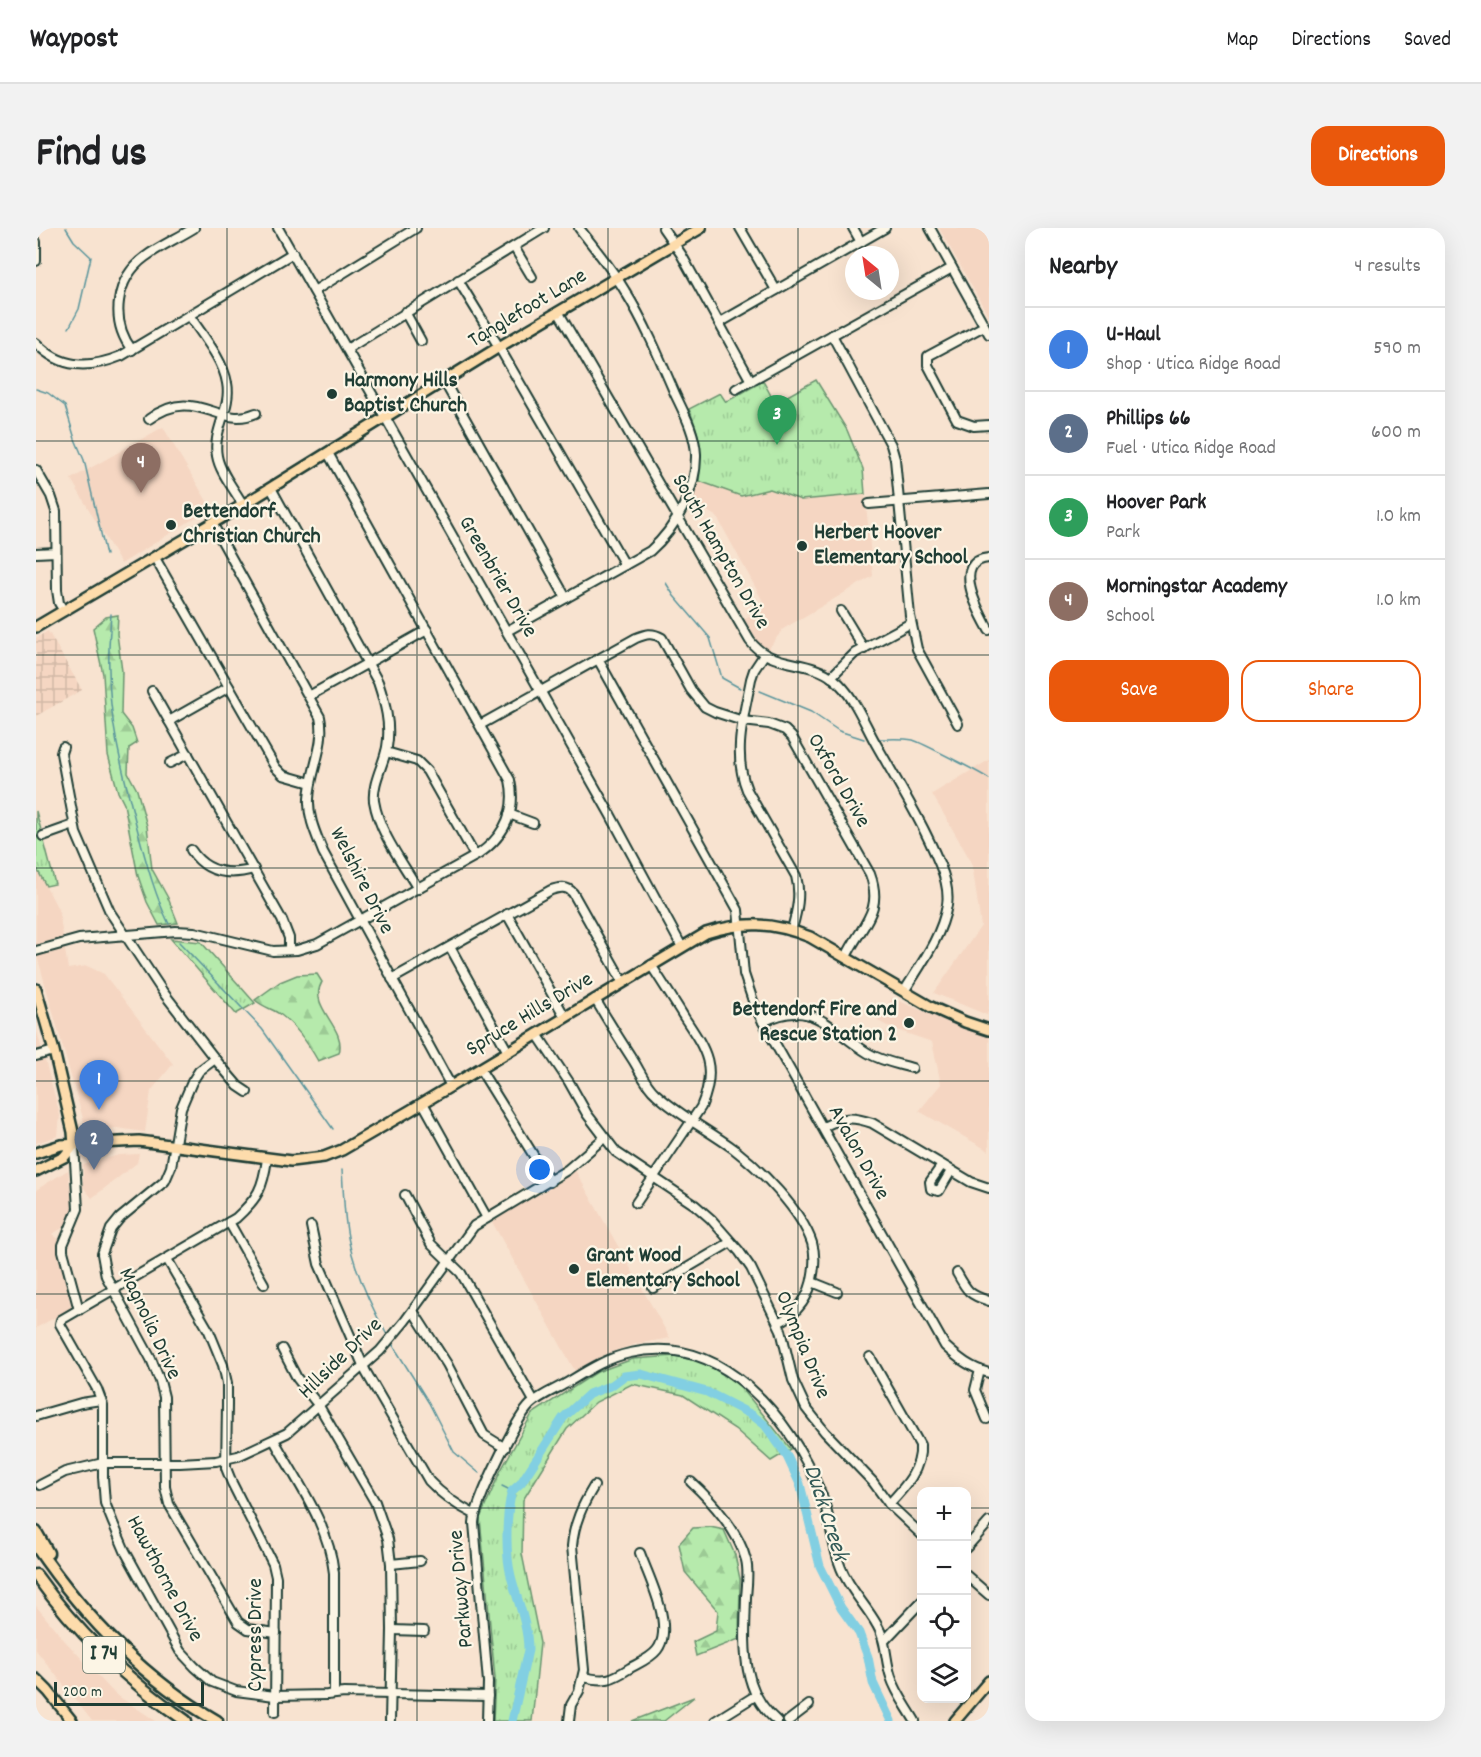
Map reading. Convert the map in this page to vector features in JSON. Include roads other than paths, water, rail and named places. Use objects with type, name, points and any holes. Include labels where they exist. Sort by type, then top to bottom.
[{"type":"highway","points":[[36,1532],[60,1571],[66,1587]]},
{"type":"highway","name":"I 74","points":[[36,1546],[85,1611],[130,1656],[175,1693],[217,1721]]},
{"type":"highway","name":"I 74","points":[[36,1575],[72,1621],[105,1655],[143,1689],[186,1721]]},
{"type":"main road","name":"Tanglefoot Lane","points":[[36,627],[155,558],[499,347],[701,228]]},
{"type":"main road","name":"Spruce Hills Drive","points":[[36,1153],[61,1145],[139,1141],[267,1159],[291,1161],[324,1157],[423,1103],[682,946],[706,933],[740,924],[774,925],[792,929],[905,990],[931,1007],[965,1022],[989,1029]]},
{"type":"main road","points":[[36,989],[54,1051],[74,1145],[64,1157],[36,1171]]},
{"type":"main road","points":[[36,1679],[72,1721]]},
{"type":"main road","points":[[955,1721],[989,1681]]},
{"type":"street","points":[[132,350],[122,331],[118,315],[118,300],[124,285],[132,270],[144,258],[194,228]]},
{"type":"street","points":[[314,291],[416,228]]},
{"type":"street","points":[[347,349],[544,228]]},
{"type":"street","points":[[507,631],[650,551],[659,543],[678,516],[695,470],[696,454],[692,432],[637,313],[617,279],[579,228]]},
{"type":"street","points":[[663,228],[681,254],[751,381]]},
{"type":"street","points":[[740,228],[776,290]]},
{"type":"street","points":[[853,228],[861,242]]},
{"type":"street","points":[[719,323],[885,228]]},
{"type":"street","points":[[930,228],[989,334]]},
{"type":"street","name":"Greenbrier Drive","points":[[282,230],[292,253],[542,692],[682,946]]},
{"type":"street","points":[[36,242],[36,261]]},
{"type":"street","points":[[514,247],[532,277]]},
{"type":"street","points":[[36,343],[49,355],[85,366],[109,361],[132,350],[292,253]]},
{"type":"street","points":[[736,389],[952,268]]},
{"type":"street","points":[[458,280],[625,566]]},
{"type":"street","points":[[405,312],[422,341]]},
{"type":"street","name":"South Hampton Drive","points":[[559,313],[750,641],[764,655],[779,661],[815,668],[841,686],[923,828],[944,877],[947,904],[943,922],[935,940],[905,990]]},
{"type":"street","points":[[189,315],[215,357],[228,386],[216,440],[216,456],[243,505]]},
{"type":"street","points":[[984,326],[928,357],[928,364],[957,420],[974,426],[989,425]]},
{"type":"street","points":[[832,335],[891,445],[895,459],[911,623],[917,649],[958,724]]},
{"type":"street","points":[[444,381],[566,598]]},
{"type":"street","points":[[149,419],[161,411],[186,404],[241,418],[256,413]]},
{"type":"street","points":[[36,951],[79,939],[157,931],[194,932],[262,949],[289,950],[317,944],[475,856],[493,844],[505,830],[513,794],[510,780],[328,453]]},
{"type":"street","points":[[37,474],[51,496],[56,511],[59,603],[64,612]]},
{"type":"street","points":[[271,488],[378,682],[386,704],[388,734],[386,752],[374,791],[374,801],[383,828],[418,889]]},
{"type":"street","points":[[869,504],[989,494]]},
{"type":"street","name":"Welshire Drive","points":[[212,523],[320,717],[321,746],[311,783],[309,815],[323,852],[451,1086]]},
{"type":"street","points":[[36,553],[56,552]]},
{"type":"street","points":[[155,558],[274,767],[283,775],[311,783]]},
{"type":"street","points":[[989,558],[975,562],[970,568],[969,576],[976,606],[989,630]]},
{"type":"street","points":[[841,611],[864,649]]},
{"type":"street","points":[[831,677],[848,658],[911,623]]},
{"type":"street","points":[[309,696],[427,630]]},
{"type":"street","name":"Oxford Drive","points":[[599,661],[650,633],[662,639],[699,702],[715,712],[743,721],[769,724],[785,730],[792,736],[870,874],[874,886],[875,903],[871,914],[846,957]]},
{"type":"street","points":[[764,655],[751,679],[738,760],[747,790],[796,876],[799,887],[799,904],[792,929]]},
{"type":"street","points":[[480,725],[599,661]]},
{"type":"street","name":"Avalon Drive","points":[[599,661],[738,910],[744,974],[754,1004],[945,1346],[960,1360],[989,1373]]},
{"type":"street","points":[[169,721],[229,687]]},
{"type":"street","points":[[152,691],[282,920],[289,938],[289,950]]},
{"type":"street","points":[[63,747],[62,753],[74,825],[80,845],[104,900],[164,992],[215,1059],[238,1086],[247,1092]]},
{"type":"street","points":[[386,752],[417,761],[427,771],[475,856]]},
{"type":"street","points":[[170,763],[188,754]]},
{"type":"street","points":[[509,814],[533,823]]},
{"type":"street","points":[[43,836],[74,825]]},
{"type":"street","points":[[191,850],[197,859],[211,869],[224,873],[238,873],[254,869]]},
{"type":"street","points":[[392,979],[551,890],[564,887],[573,893],[623,982]]},
{"type":"street","points":[[507,914],[565,1017]]},
{"type":"street","points":[[450,947],[508,1052]]},
{"type":"street","points":[[636,1203],[692,1122],[708,1092],[710,1078],[708,1061],[702,1044],[651,965]]},
{"type":"street","points":[[595,999],[654,1092],[757,1169],[790,1205],[812,1241],[815,1254],[812,1282],[806,1298],[799,1308],[778,1323]]},
{"type":"street","points":[[764,1022],[779,1014],[803,1012],[817,1018],[868,1053],[912,1068]]},
{"type":"street","name":"Olympia Drive","points":[[537,1034],[587,1114],[616,1152],[695,1205],[711,1219],[751,1268],[778,1323],[793,1380],[806,1408],[825,1432],[917,1531]]},
{"type":"street","points":[[36,1056],[54,1051]]},
{"type":"street","name":"Magnolia Drive","points":[[215,1059],[199,1071],[181,1108],[171,1167],[165,1181],[120,1218],[111,1229],[102,1254],[103,1267],[160,1381],[164,1397],[165,1487],[169,1504],[238,1622],[248,1629],[276,1633]]},
{"type":"street","points":[[480,1069],[550,1182]]},
{"type":"street","points":[[423,1103],[487,1218]]},
{"type":"street","points":[[824,1127],[837,1120],[856,1118],[872,1123],[951,1171],[971,1182],[989,1188]]},
{"type":"street","name":"Hillside Drive","points":[[40,1485],[65,1472],[103,1463],[164,1463],[227,1459],[287,1433],[380,1351],[413,1311],[469,1231],[487,1218],[550,1182],[573,1166],[604,1138]]},
{"type":"street","points":[[74,1145],[78,1209],[63,1245],[63,1251],[79,1310],[236,1218],[256,1197],[262,1186],[267,1159]]},
{"type":"street","points":[[942,1165],[930,1182],[931,1189],[939,1191],[951,1171]]},
{"type":"street","points":[[405,1195],[431,1244],[461,1273],[534,1401]]},
{"type":"street","points":[[229,1222],[264,1284]]},
{"type":"street","points":[[311,1226],[319,1264],[363,1366],[429,1481],[441,1494],[474,1514]]},
{"type":"street","points":[[653,1288],[731,1242]]},
{"type":"street","name":"Cypress Drive","points":[[167,1259],[209,1331],[223,1365],[227,1383],[226,1468],[273,1564],[276,1576],[275,1712]]},
{"type":"street","points":[[957,1273],[966,1290],[989,1301]]},
{"type":"street","points":[[812,1282],[837,1292]]},
{"type":"street","name":"Hawthorne Drive","points":[[79,1310],[61,1320],[60,1324],[97,1389],[103,1404],[105,1503],[125,1551],[180,1651],[195,1667],[212,1682],[236,1691],[275,1696],[334,1694],[488,1696]]},
{"type":"street","points":[[413,1311],[447,1364],[484,1435],[505,1448]]},
{"type":"street","points":[[282,1349],[297,1378],[319,1406],[375,1502],[388,1539],[391,1564],[392,1630],[390,1721]]},
{"type":"street","name":"Parkway Drive","points":[[487,1721],[488,1682],[474,1514],[483,1491],[522,1415],[534,1401],[610,1359],[641,1350],[673,1350],[709,1359],[731,1372],[759,1398],[794,1442],[821,1493],[840,1566],[849,1586],[877,1625],[884,1641],[891,1679],[915,1721]]},
{"type":"street","points":[[870,1357],[920,1445],[921,1454],[914,1474],[890,1504]]},
{"type":"street","points":[[980,1370],[975,1390],[987,1419]]},
{"type":"street","points":[[36,1416],[101,1400]]},
{"type":"street","points":[[274,1440],[325,1531],[332,1556],[334,1694]]},
{"type":"street","points":[[691,1482],[734,1531],[746,1562],[745,1656],[755,1696],[777,1721]]},
{"type":"street","points":[[569,1721],[571,1705],[584,1670],[572,1546],[578,1514],[594,1486]]},
{"type":"street","points":[[971,1542],[989,1522]]},
{"type":"street","points":[[583,1677],[605,1681],[615,1677],[656,1651],[662,1641],[664,1628],[662,1613],[640,1553]]},
{"type":"street","points":[[391,1564],[420,1561]]},
{"type":"street","points":[[971,1579],[989,1595]]},
{"type":"street","points":[[884,1641],[917,1605]]},
{"type":"street","points":[[392,1630],[424,1630]]},
{"type":"street","points":[[715,1721],[755,1696]]},
{"type":"street","points":[[788,1721],[809,1705]]},
{"type":"waterway","points":[[66,228],[74,241],[91,257],[79,309],[69,328]]},
{"type":"waterway","points":[[36,389],[48,393],[65,406],[84,460],[106,555]]},
{"type":"waterway","points":[[666,583],[674,596],[710,638],[722,678],[740,688]]},
{"type":"waterway","points":[[111,614],[110,689],[118,749],[147,865],[169,924]]},
{"type":"waterway","points":[[760,691],[811,712],[839,731],[864,739]]},
{"type":"waterway","points":[[879,739],[913,740],[989,779]]},
{"type":"waterway","points":[[179,942],[262,1029],[333,1129]]},
{"type":"waterway","points":[[342,1170],[349,1244],[367,1296],[387,1335]]},
{"type":"waterway","points":[[391,1342],[429,1403],[454,1452],[479,1473]]},
{"type":"waterway","name":"Duck Creek","points":[[512,1721],[528,1650],[524,1621],[511,1576],[508,1556],[507,1522],[512,1491],[521,1483],[563,1418],[589,1394],[612,1385],[624,1376],[641,1374],[707,1392],[752,1415],[765,1425],[786,1454],[800,1484],[820,1566],[841,1608],[859,1633],[868,1657],[873,1683],[891,1721]]},
{"type":"waterway","points":[[502,1486],[512,1491]]},
{"type":"place","name":"Harmony Hills Baptist Church","points":[[332,394]]},
{"type":"place","name":"Hoover Park","points":[[777,445]]},
{"type":"place","name":"Morningstar Academy","points":[[141,493]]},
{"type":"place","name":"Bettendorf Christian Church","points":[[171,525]]},
{"type":"place","name":"Herbert Hoover Elementary School","points":[[802,546]]},
{"type":"place","name":"Bettendorf Fire and Rescue Station 2","points":[[909,1023]]},
{"type":"place","name":"U-Haul","points":[[99,1110]]},
{"type":"place","name":"Phillips 66","points":[[94,1170]]},
{"type":"place","name":"Grant Wood Elementary School","points":[[574,1269]]}]
